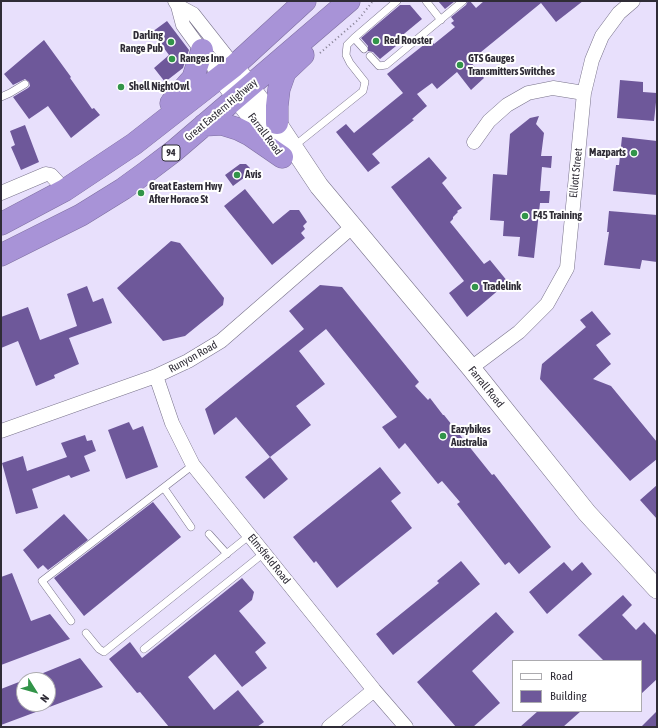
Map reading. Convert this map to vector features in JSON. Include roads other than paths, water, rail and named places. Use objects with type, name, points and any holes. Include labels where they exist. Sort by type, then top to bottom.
[{"type":"highway","points":[[1,224],[65,190],[128,148],[227,71],[305,1]]},
{"type":"highway","points":[[277,123],[279,89],[285,72],[317,40],[345,5]]},
{"type":"highway","name":"Great Eastern Highway","points":[[6,250],[81,215],[123,189],[168,155],[345,5]]},
{"type":"highway","points":[[162,122],[166,109],[192,78],[202,50]]},
{"type":"highway","points":[[204,125],[222,124],[238,129],[287,152]]},
{"type":"main road","name":"Farrall Road","points":[[227,71],[287,152],[317,184],[471,368],[587,513],[657,589]]},
{"type":"main road","name":"Farrall Road","points":[[243,91],[277,123],[287,152]]},
{"type":"street","name":"Elliott Street","points":[[471,368],[518,332],[547,304],[567,268],[584,93],[592,60],[602,36],[619,13],[633,1]]},
{"type":"street","points":[[176,3],[193,14],[227,71]]},
{"type":"street","points":[[176,3],[183,25],[202,50],[227,71]]},
{"type":"street","points":[[474,142],[489,121],[507,105],[528,93],[553,88],[584,93]]},
{"type":"street","points":[[1,193],[46,174],[51,175],[65,190]]},
{"type":"street","name":"Runyon Road","points":[[1,431],[156,376],[188,361],[221,341],[352,227]]},
{"type":"street","name":"Elmsfield Road","points":[[156,376],[172,423],[193,465],[374,690],[406,727]]},
{"type":"street","points":[[328,727],[374,690]]},
{"type":"lane","points":[[287,152],[363,90],[365,82],[350,63],[346,55],[347,45],[397,1]]},
{"type":"lane","points":[[426,1],[441,20]]},
{"type":"lane","points":[[370,56],[379,66],[386,65],[463,1]]},
{"type":"lane","points":[[354,38],[364,49]]},
{"type":"lane","points":[[1,97],[25,84]]},
{"type":"lane","points":[[72,621],[42,581],[193,465]]},
{"type":"lane","points":[[164,488],[191,527]]},
{"type":"lane","points":[[209,534],[227,554]]},
{"type":"lane","points":[[86,633],[104,652],[250,535]]},
{"type":"lane","points":[[144,649],[264,553]]},
{"type":"place","name":"Red Rooster","points":[[376,41]]},
{"type":"place","name":"Darling Range Pub","points":[[171,42]]},
{"type":"place","name":"Ranges Inn","points":[[172,59]]},
{"type":"place","name":"GTS Gauges Transmitters Switches","points":[[460,65]]},
{"type":"place","name":"Shell NightOwl","points":[[121,87]]},
{"type":"place","name":"Mazparts","points":[[634,153]]},
{"type":"place","name":"Avis","points":[[237,175]]},
{"type":"place","name":"Great Eastern Hwy After Horace St","points":[[141,193]]},
{"type":"place","name":"F45 Training","points":[[525,216]]},
{"type":"place","name":"Tradelink","points":[[475,287]]},
{"type":"place","name":"Eazybikes Australia","points":[[443,436]]}]
